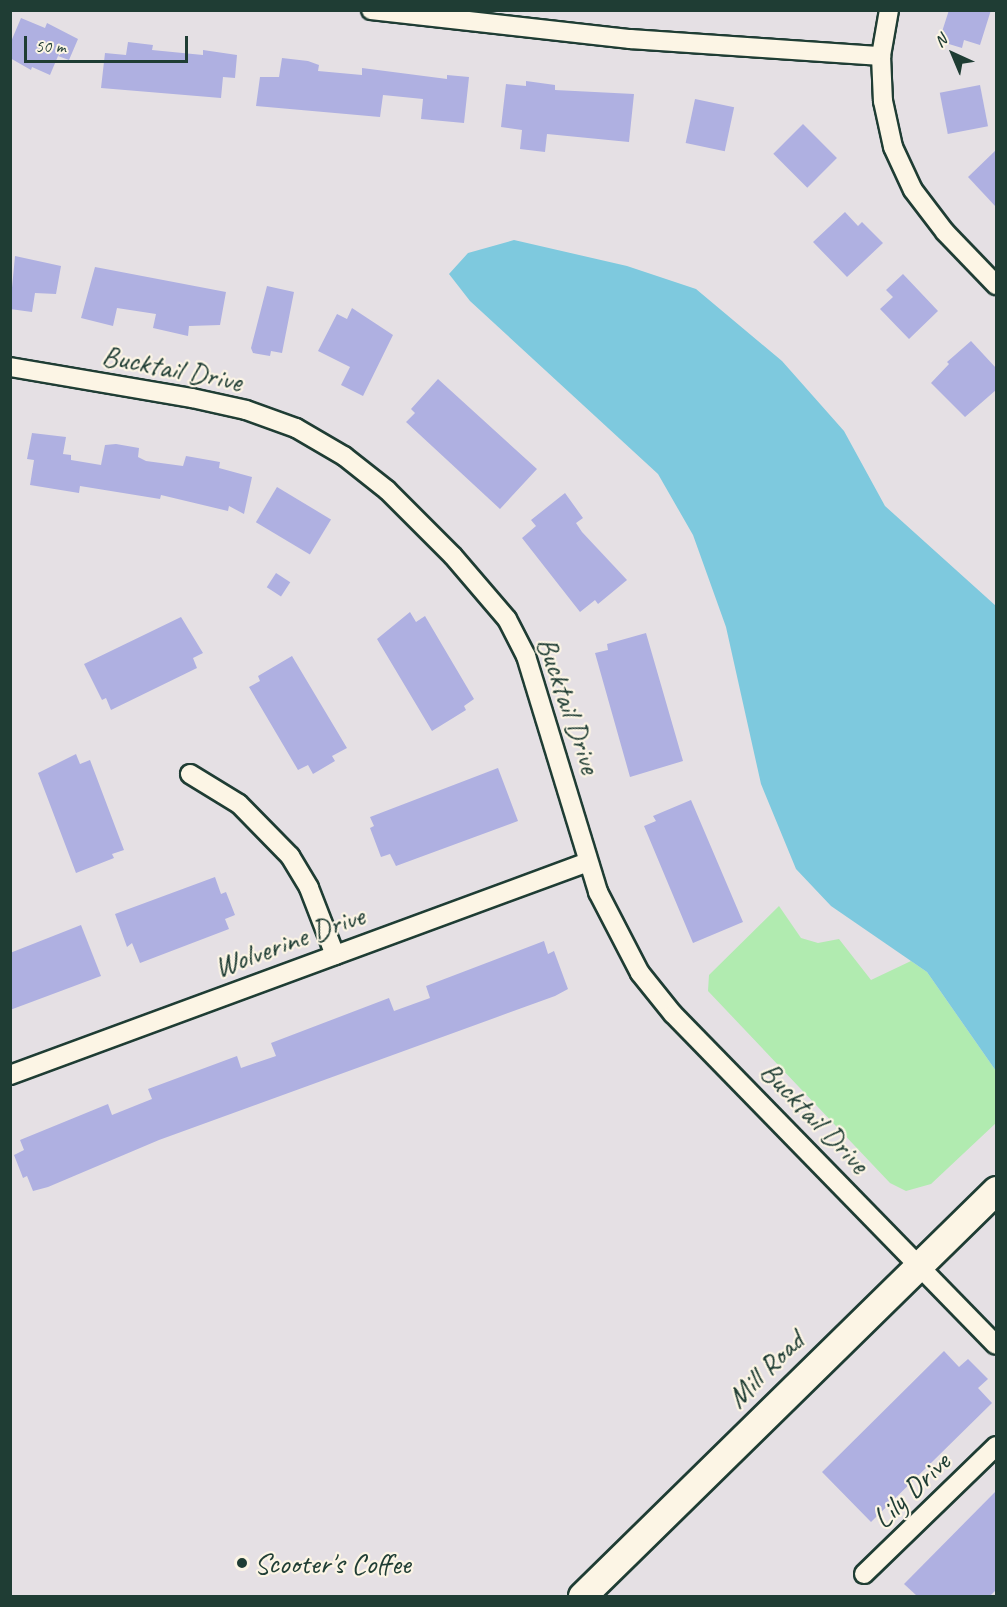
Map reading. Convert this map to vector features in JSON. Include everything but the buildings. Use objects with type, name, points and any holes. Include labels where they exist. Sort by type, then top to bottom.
[{"type":"street","points":[[371,10],[630,39],[880,56]]},
{"type":"street","points":[[889,10],[880,56],[883,101],[893,147],[913,190],[945,232],[996,285]]},
{"type":"street","name":"Bucktail Drive","points":[[10,367],[246,410],[296,428],[344,456],[387,490],[481,586],[507,619],[526,656],[541,693],[588,862],[615,930],[640,974],[673,1014],[996,1345]]},
{"type":"street","points":[[190,774],[239,804],[290,856],[309,888],[335,955]]},
{"type":"street","name":"Wolverine Drive","points":[[10,1075],[588,862]]},
{"type":"street","name":"Mill Road","points":[[582,1596],[996,1190]]},
{"type":"street","name":"Lily Drive","points":[[864,1574],[996,1446]]},
{"type":"green space","points":[[779,906],[801,938],[818,943],[839,939],[871,980],[911,961],[927,972],[996,1071],[996,1123],[931,1184],[906,1191],[890,1183],[708,991],[709,975]]},
{"type":"water","points":[[514,240],[627,266],[696,289],[782,361],[844,431],[885,506],[996,606],[996,1071],[927,972],[831,906],[796,869],[761,784],[726,627],[693,535],[658,474],[470,301],[449,274],[468,253]]},
{"type":"place","name":"Scooter's Coffee","points":[[242,1563]]}]
